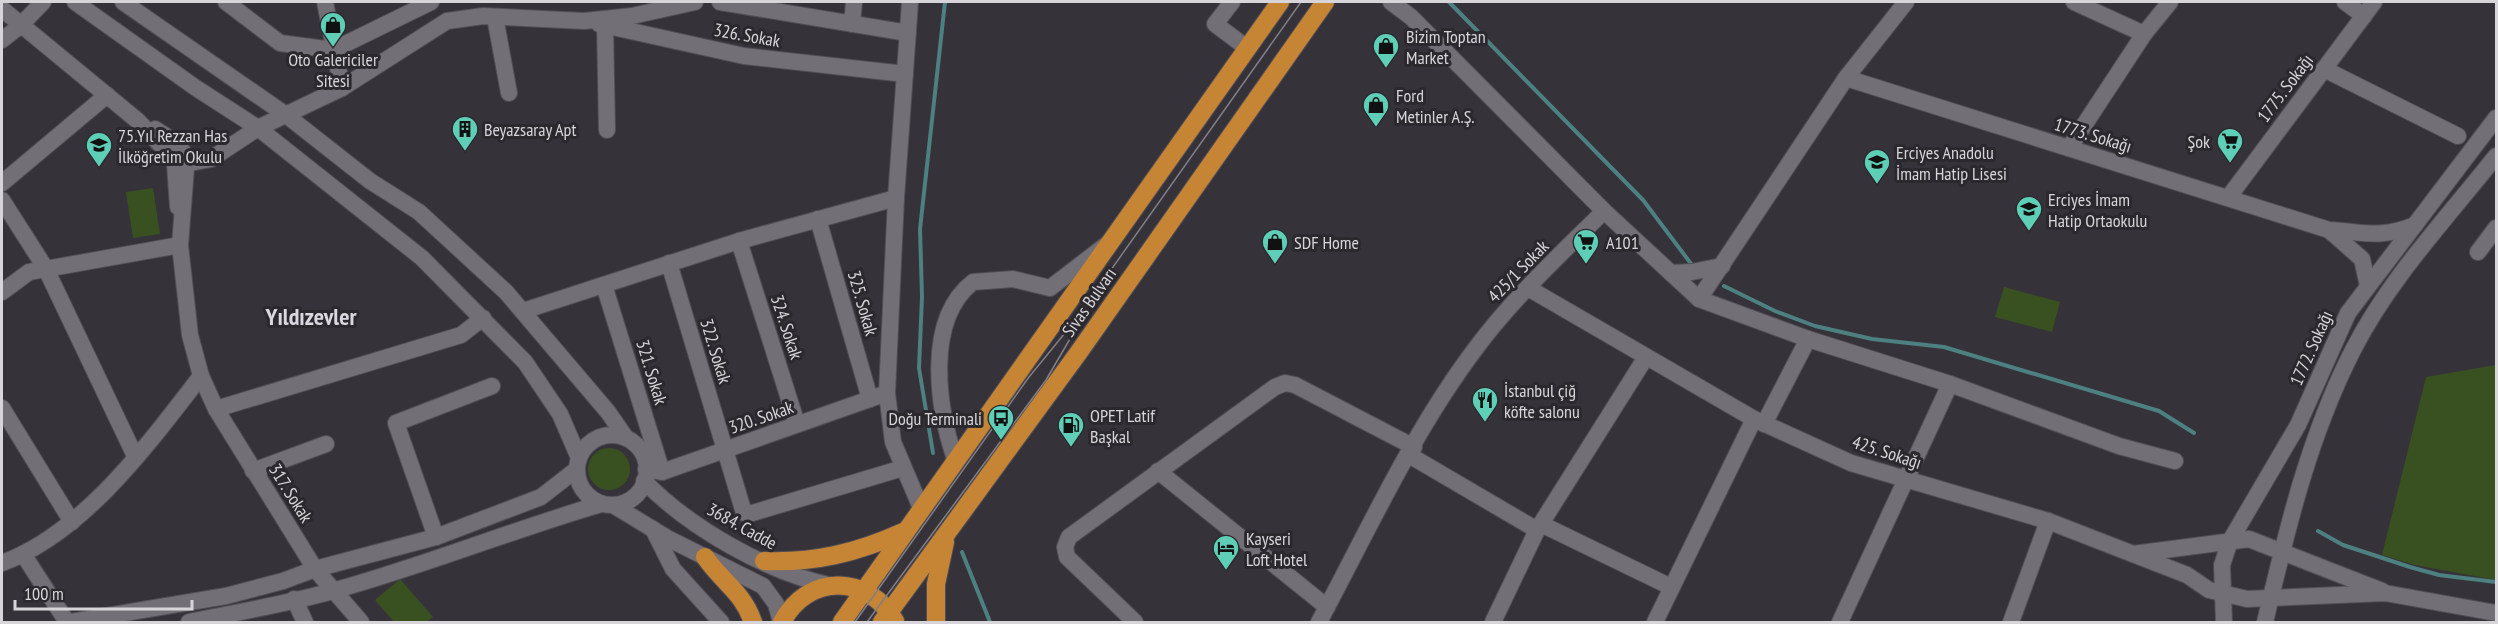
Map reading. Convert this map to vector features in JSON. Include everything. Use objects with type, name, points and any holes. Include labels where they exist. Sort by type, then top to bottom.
[{"type":"highway","name":"Sivas Bulvarı","points":[[842,622],[1280,2]]},
{"type":"highway","name":"Sivas Bulvarı","points":[[889,619],[999,458],[1079,352],[1325,2]]},
{"type":"highway","points":[[764,561],[805,561],[842,555],[875,545],[905,531]]},
{"type":"highway","points":[[936,622],[936,584],[948,532]]},
{"type":"highway","points":[[705,557],[713,569],[736,590],[753,622]]},
{"type":"highway","points":[[781,622],[803,597],[833,585],[864,591],[889,619]]},
{"type":"street","points":[[2,40],[20,26],[43,2]]},
{"type":"street","points":[[75,2],[196,88],[258,128],[422,258],[525,362],[560,414],[578,463],[583,490],[763,586],[777,604],[781,622]]},
{"type":"street","points":[[123,2],[286,115],[370,181],[419,212],[482,268],[523,311],[608,412],[626,438],[642,453],[651,474],[635,496],[525,526],[472,547],[335,591],[192,622]]},
{"type":"street","points":[[226,2],[280,43],[333,50],[430,2]]},
{"type":"street","points":[[325,2],[342,88]]},
{"type":"street","points":[[2,9],[138,121],[146,122],[176,143],[182,162],[212,159],[258,128],[342,88],[447,21],[495,17],[584,21],[648,13],[695,2]]},
{"type":"street","points":[[720,2],[908,33]]},
{"type":"street","points":[[852,24],[854,2]]},
{"type":"street","points":[[910,2],[896,198],[887,393],[890,429],[903,468],[921,508]]},
{"type":"street","points":[[1232,2],[1215,24],[1247,48]]},
{"type":"street","points":[[1391,2],[1411,17],[1604,211],[1699,299],[1808,339],[1950,384],[2119,446],[2175,461]]},
{"type":"street","points":[[1699,299],[1846,78],[1906,2]]},
{"type":"street","points":[[2074,2],[2144,34]]},
{"type":"street","points":[[2069,148],[2144,34],[2170,2]]},
{"type":"street","points":[[2345,2],[2364,16]]},
{"type":"street","name":"1775. Sokağı","points":[[2228,198],[2374,2]]},
{"type":"street","points":[[495,17],[509,93]]},
{"type":"street","name":"326. Sokak","points":[[584,21],[744,56],[905,74]]},
{"type":"street","points":[[605,26],[607,130]]},
{"type":"street","points":[[2324,69],[2458,136]]},
{"type":"street","name":"1773. Sokağı","points":[[1846,78],[2329,230],[2376,236],[2394,233],[2415,225]]},
{"type":"street","points":[[2,183],[107,95]]},
{"type":"street","name":"1772. Sokağı","points":[[2224,622],[2222,565],[2230,541],[2298,425],[2348,313],[2496,118]]},
{"type":"street","points":[[2265,622],[2307,458],[2353,350],[2384,298],[2496,156]]},
{"type":"street","name":"317. Sokak","points":[[182,162],[178,210],[182,216],[180,245],[190,335],[201,376],[216,409],[315,569],[361,622]]},
{"type":"street","points":[[523,311],[739,241],[896,198]]},
{"type":"street","points":[[2,200],[46,269],[135,456]]},
{"type":"street","name":"425/1 Sokak","points":[[1319,622],[1412,451],[1469,357],[1527,288],[1604,211]]},
{"type":"street","name":"325. Sokak","points":[[818,219],[870,399]]},
{"type":"street","points":[[2478,252],[2496,228]]},
{"type":"street","name":"1773. Sokağı","points":[[2329,230],[2362,259],[2368,286]]},
{"type":"street","name":"324. Sokak","points":[[739,241],[797,424]]},
{"type":"street","points":[[955,459],[944,423],[939,387],[943,338],[954,301],[973,282],[1013,279],[1050,288],[1109,242]]},
{"type":"street","points":[[2,292],[29,272],[180,245]]},
{"type":"street","name":"322. Sokak","points":[[669,263],[742,511],[747,514],[903,468]]},
{"type":"street","points":[[1671,273],[1692,272],[1722,266]]},
{"type":"street","name":"321. Sokak","points":[[604,285],[651,474]]},
{"type":"street","name":"425. Sokağı","points":[[1527,288],[1759,421],[1851,463],[2048,521],[2187,575],[2210,590],[2222,593],[2247,599],[2271,599],[2385,592]]},
{"type":"street","points":[[216,409],[461,335],[472,329],[483,318]]},
{"type":"street","points":[[1655,622],[1671,587],[1759,421],[1808,339]]},
{"type":"street","points":[[1493,622],[1539,527],[1646,357]]},
{"type":"street","points":[[2,563],[23,554],[72,522],[135,456],[201,376]]},
{"type":"street","points":[[1135,622],[1067,557],[1065,548],[1069,537],[1275,387],[1285,383],[1295,385],[1412,451],[1539,527],[1671,587]]},
{"type":"street","points":[[1840,622],[1950,384]]},
{"type":"street","points":[[436,537],[396,423],[492,386]]},
{"type":"street","name":"320. Sokak","points":[[651,474],[887,393]]},
{"type":"street","points":[[2,408],[72,522]]},
{"type":"street","points":[[72,622],[197,602],[283,581],[315,569],[436,537],[541,497],[578,463],[593,440],[604,436],[626,438]]},
{"type":"street","points":[[253,471],[326,444]]},
{"type":"street","points":[[1158,471],[1327,607]]},
{"type":"street","name":"3684. Cadde","points":[[651,474],[660,496],[693,522],[795,576],[833,585]]},
{"type":"street","points":[[2011,622],[2048,521]]},
{"type":"street","points":[[651,526],[673,569],[721,622]]},
{"type":"street","name":"425. Sokağı","points":[[2129,554],[2249,539],[2385,592],[2496,613]]},
{"type":"street","points":[[23,554],[67,622]]},
{"type":"street","points":[[294,599],[305,622]]},
{"type":"green space","points":[[153,188],[160,234],[133,238],[126,192]]},
{"type":"green space","points":[[2004,287],[2060,302],[2052,332],[1995,317]]},
{"type":"green space","points":[[2496,365],[2496,580],[2415,565],[2382,555],[2426,377]]},
{"type":"green space","points":[[609,448],[617,449],[624,454],[629,461],[629,477],[624,484],[617,489],[609,490],[601,489],[594,484],[589,477],[588,469],[589,461],[594,454],[601,449]]},
{"type":"green space","points":[[400,579],[433,617],[427,622],[394,622],[375,600]]},
{"type":"waterway","points":[[933,453],[919,368],[922,297],[920,229],[945,2]]},
{"type":"waterway","points":[[1449,2],[1643,200],[1692,265]]},
{"type":"waterway","points":[[1724,286],[1775,311],[1815,326],[1872,339],[1944,347],[2159,411],[2194,433]]},
{"type":"waterway","points":[[2318,531],[2343,545],[2410,567],[2439,575],[2496,582]]},
{"type":"waterway","points":[[962,552],[990,622]]},
{"type":"tram line","points":[[855,622],[1029,377],[1074,322],[1301,2]]},
{"type":"tram line","points":[[867,622],[1046,380],[1074,332]]},
{"type":"place","name":"Oto Galericiler Sitesi","points":[[333,48]]},
{"type":"place","name":"Bizim Toptan Market","points":[[1386,69]]},
{"type":"place","name":"Ford Metinler A.Ş.","points":[[1376,128]]},
{"type":"place","name":"Beyazsaray Apt","points":[[465,152]]},
{"type":"place","name":"Şok","points":[[2230,164]]},
{"type":"place","name":"75.Yıl Rezzan Has İlköğretim Okulu","points":[[99,168]]},
{"type":"place","name":"Erciyes Anadolu İmam Hatip Lisesi","points":[[1877,185]]},
{"type":"place","name":"Erciyes İmam Hatip Ortaokulu","points":[[2029,232]]},
{"type":"place","name":"SDF Home","points":[[1275,265]]},
{"type":"place","name":"A101","points":[[1586,265]]},
{"type":"place","name":"İstanbul çiğ köfte salonu","points":[[1485,423]]},
{"type":"place","name":"Doğu Terminali","points":[[1001,441]]},
{"type":"place","name":"OPET Latif Başkal","points":[[1071,448]]},
{"type":"place","name":"Kayseri Loft Hotel","points":[[1226,571]]},
{"type":"district","name":"Yıldızevler","points":[[311,316]]}]
